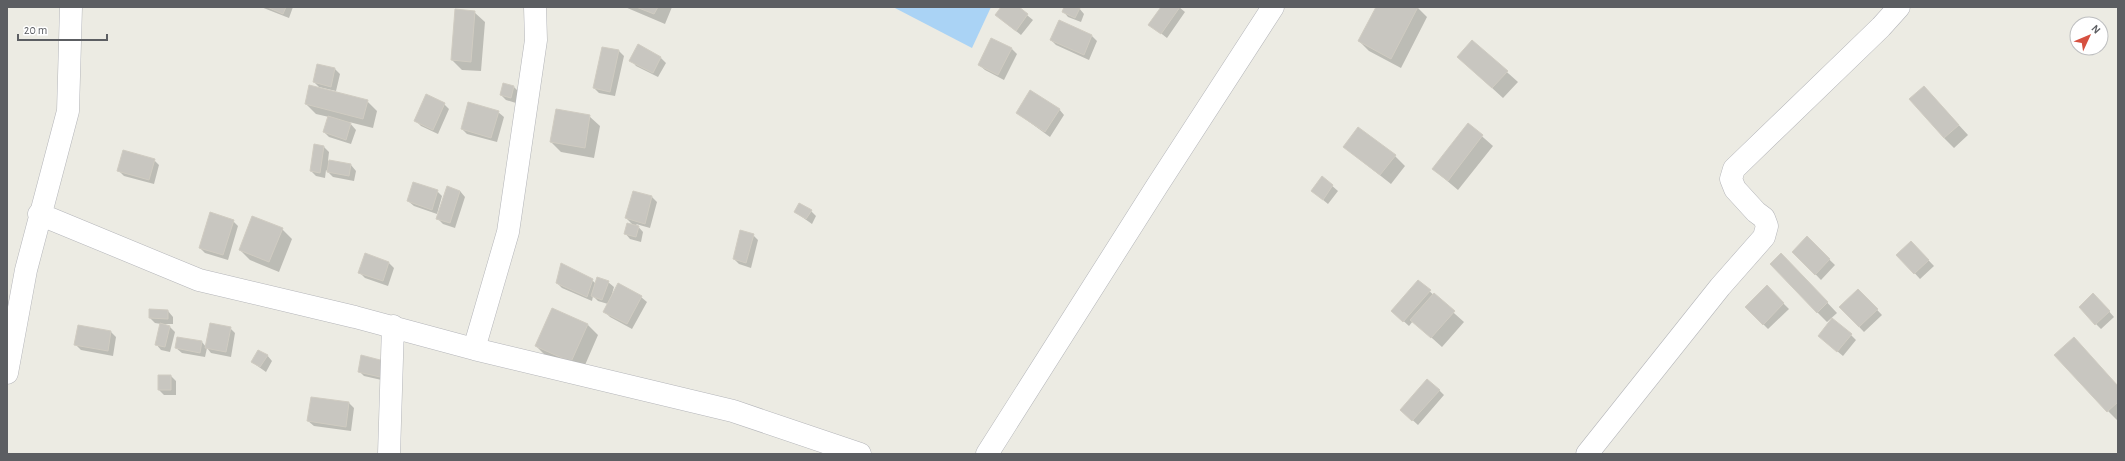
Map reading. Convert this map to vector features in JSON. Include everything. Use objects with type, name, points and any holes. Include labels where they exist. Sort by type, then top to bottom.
[{"type":"street","points":[[7,373],[16,268],[39,214],[68,111],[71,7]]},
{"type":"street","points":[[474,349],[508,232],[536,40],[535,7]]},
{"type":"street","points":[[987,454],[1156,186],[1273,7]]},
{"type":"street","points":[[1587,454],[1720,287],[1764,237],[1767,226],[1764,218],[1756,212],[1735,189],[1731,179],[1734,169],[1881,27],[1898,7]]},
{"type":"street","points":[[39,214],[199,280],[393,326],[474,349],[733,411],[860,454]]},
{"type":"street","points":[[389,454],[393,326]]},
{"type":"water","points":[[893,7],[991,7],[972,48]]},
{"type":"building","points":[[267,7],[286,7],[283,14]]},
{"type":"building","points":[[636,7],[658,7],[654,14]]},
{"type":"building","points":[[1001,7],[1019,7],[1028,14],[1016,31],[995,15]]},
{"type":"building","points":[[1064,7],[1080,8],[1075,18],[1062,12]]},
{"type":"building","points":[[1161,7],[1180,7],[1161,34],[1148,25]]},
{"type":"building","points":[[1376,7],[1418,7],[1391,59],[1358,41]]},
{"type":"building","points":[[455,9],[475,11],[471,62],[451,60]]},
{"type":"building","points":[[1059,20],[1092,35],[1084,55],[1050,40]]},
{"type":"building","points":[[991,38],[1012,48],[998,75],[978,65]]},
{"type":"building","points":[[1472,40],[1508,71],[1492,88],[1457,57]]},
{"type":"building","points":[[638,44],[661,57],[653,73],[629,61]]},
{"type":"building","points":[[602,47],[619,50],[610,92],[593,88]]},
{"type":"building","points":[[317,64],[335,68],[331,87],[313,82]]},
{"type":"building","points":[[503,83],[514,86],[511,98],[500,95]]},
{"type":"building","points":[[309,85],[368,100],[363,119],[305,104]]},
{"type":"building","points":[[1924,86],[1959,125],[1944,138],[1909,99]]},
{"type":"building","points":[[1030,90],[1060,109],[1045,132],[1016,113]]},
{"type":"building","points":[[426,94],[445,103],[433,130],[414,121]]},
{"type":"building","points":[[468,102],[499,111],[491,138],[461,129]]},
{"type":"building","points":[[556,109],[590,115],[585,148],[550,142]]},
{"type":"building","points":[[328,116],[351,123],[346,140],[323,132]]},
{"type":"building","points":[[1468,123],[1483,135],[1448,181],[1432,169]]},
{"type":"building","points":[[1358,127],[1396,155],[1380,175],[1343,147]]},
{"type":"building","points":[[314,144],[324,146],[320,173],[310,171]]},
{"type":"building","points":[[123,150],[155,159],[149,180],[117,171]]},
{"type":"building","points":[[329,160],[351,164],[349,176],[327,172]]},
{"type":"building","points":[[1322,176],[1333,185],[1323,200],[1311,191]]},
{"type":"building","points":[[413,182],[438,190],[432,210],[407,201]]},
{"type":"building","points":[[447,186],[460,191],[450,223],[436,219]]},
{"type":"building","points":[[633,191],[652,196],[645,224],[625,218]]},
{"type":"building","points":[[799,203],[812,210],[806,219],[794,212]]},
{"type":"building","points":[[210,212],[234,220],[223,255],[199,248]]},
{"type":"building","points":[[252,216],[283,228],[269,262],[239,250]]},
{"type":"building","points":[[627,223],[639,226],[636,237],[624,234]]},
{"type":"building","points":[[740,230],[754,234],[746,263],[733,259]]},
{"type":"building","points":[[1807,236],[1830,259],[1815,275],[1792,252]]},
{"type":"building","points":[[1911,241],[1929,260],[1914,274],[1896,255]]},
{"type":"building","points":[[365,253],[389,262],[383,281],[358,273]]},
{"type":"building","points":[[1781,253],[1828,302],[1817,313],[1770,264]]},
{"type":"building","points":[[561,263],[593,279],[587,297],[556,283]]},
{"type":"building","points":[[597,277],[609,281],[602,300],[591,296]]},
{"type":"building","points":[[1418,280],[1431,290],[1403,322],[1391,311]]},
{"type":"building","points":[[618,283],[642,296],[627,324],[603,312]]},
{"type":"building","points":[[1767,285],[1784,303],[1763,325],[1745,307]]},
{"type":"building","points":[[1858,289],[1878,309],[1859,327],[1839,307]]},
{"type":"building","points":[[1434,293],[1455,311],[1431,338],[1410,320]]},
{"type":"building","points":[[2093,293],[2110,311],[2095,325],[2079,307]]},
{"type":"building","points":[[552,308],[588,324],[571,362],[535,346]]},
{"type":"building","points":[[149,309],[168,310],[168,319],[149,318]]},
{"type":"building","points":[[1832,318],[1852,334],[1837,352],[1818,336]]},
{"type":"building","points":[[160,323],[170,326],[165,347],[155,345]]},
{"type":"building","points":[[210,323],[231,327],[226,352],[205,348]]},
{"type":"building","points":[[78,325],[111,331],[108,351],[74,345]]},
{"type":"building","points":[[177,337],[202,341],[200,353],[175,348]]},
{"type":"building","points":[[2074,337],[2118,386],[2118,402],[2107,412],[2054,355]]},
{"type":"building","points":[[258,350],[268,355],[260,367],[251,362]]},
{"type":"building","points":[[361,355],[384,361],[380,377],[358,372]]},
{"type":"building","points":[[158,375],[171,375],[171,390],[158,390]]},
{"type":"building","points":[[1427,379],[1440,390],[1412,421],[1400,410]]},
{"type":"building","points":[[311,397],[349,402],[346,427],[307,421]]}]
